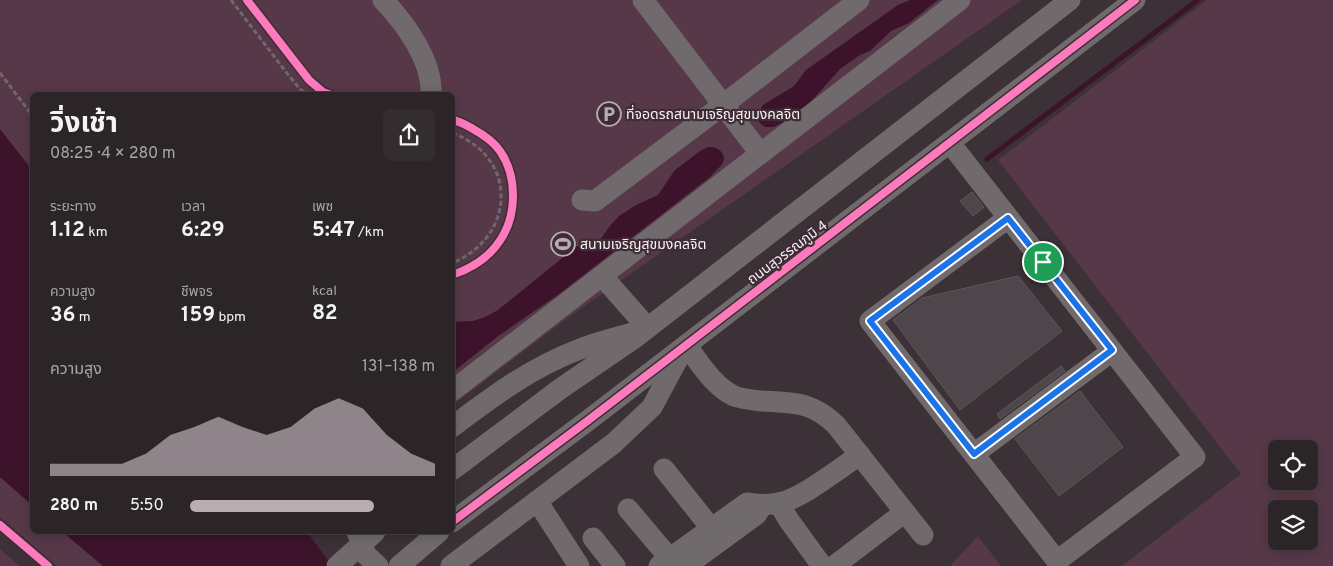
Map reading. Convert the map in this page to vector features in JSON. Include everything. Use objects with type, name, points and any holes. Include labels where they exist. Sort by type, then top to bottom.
[{"type":"street","points":[[382,0],[397,15],[427,63],[431,92]]},
{"type":"street","points":[[643,0],[760,153]]},
{"type":"street","points":[[582,200],[595,201],[859,0]]},
{"type":"street","points":[[455,389],[960,0]]},
{"type":"street","name":"ถนนสุวรรณภูมิ 4","points":[[455,468],[560,389],[636,337],[1070,0]]},
{"type":"street","name":"ถนนสุวรรณภูมิ 4","points":[[455,520],[586,422],[1135,0]]},
{"type":"street","points":[[950,143],[1195,457],[1057,561],[870,321],[1008,218]]},
{"type":"street","points":[[455,425],[498,392],[538,368],[582,348],[646,328],[602,276]]},
{"type":"street","points":[[454,565],[614,444],[652,407],[685,346],[709,376],[736,397],[799,403],[815,409],[836,425],[923,535]]},
{"type":"street","points":[[974,454],[1112,350]]},
{"type":"street","points":[[673,564],[771,504],[799,495],[860,455]]},
{"type":"street","points":[[664,469],[711,528]]},
{"type":"street","points":[[537,501],[579,566]]},
{"type":"street","points":[[673,564],[711,528],[747,503],[771,504],[788,519],[822,566]]},
{"type":"street","points":[[628,509],[673,564]]},
{"type":"street","points":[[834,566],[905,512]]},
{"type":"street","points":[[358,534],[366,555],[378,566]]},
{"type":"street","points":[[337,566],[373,534]]},
{"type":"street","points":[[399,566],[437,534]]},
{"type":"street","points":[[593,538],[615,566]]},
{"type":"path","points":[[230,0],[295,83],[305,92]]},
{"type":"path","points":[[0,73],[30,112]]},
{"type":"path","points":[[455,135],[479,147],[488,156],[501,182],[502,198],[498,220],[483,243],[464,258],[455,262]]},
{"type":"shaded area","name":"สนามเจริญสุขมงคลจิต","points":[[0,0],[1022,0],[569,317],[455,403],[455,92],[30,92],[30,168],[0,130]]},
{"type":"shaded area","points":[[910,0],[938,0],[909,23],[891,31],[870,51],[860,55],[840,69],[808,105],[785,121],[774,127],[765,127],[758,121],[757,115],[763,105],[794,86],[806,70],[898,5]]},
{"type":"shaded area","points":[[1207,0],[1333,0],[1333,566],[1122,566],[1241,474],[998,160]]},
{"type":"shaded area","points":[[0,129],[30,167],[30,503],[0,477]]},
{"type":"shaded area","points":[[708,147],[718,149],[724,157],[721,166],[710,177],[559,294],[497,337],[455,370],[455,322],[473,321],[485,317],[498,310],[577,246],[590,250],[619,216],[636,205],[658,195],[675,170]]},
{"type":"shaded area","points":[[0,477],[30,503],[30,534],[65,534],[103,566],[57,566],[0,517]]},
{"type":"shaded area","points":[[65,534],[309,534],[332,566],[103,566]]},
{"type":"shaded area","points":[[978,536],[1001,566],[950,566]]},
{"type":"shaded area","points":[[0,549],[20,566],[0,566]]},
{"type":"building","points":[[972,192],[984,207],[973,216],[960,201]]},
{"type":"building","points":[[1018,276],[1062,331],[960,410],[893,320],[922,298]]},
{"type":"building","points":[[1061,366],[1065,371],[1000,419],[997,414]]},
{"type":"building","points":[[1080,391],[1123,447],[1059,496],[1015,439]]},
{"type":"waterway","points":[[987,159],[1198,0]]},
{"type":"cycle path","points":[[247,0],[309,80],[323,92]]},
{"type":"cycle path","points":[[455,520],[586,422],[1135,0]]},
{"type":"cycle path","points":[[455,120],[481,134],[497,147],[506,161],[510,173],[513,197],[509,221],[505,232],[495,248],[478,262],[455,274]]},
{"type":"cycle path","points":[[0,525],[48,566]]},
{"type":"place","name":"ที่จอดรถสนามเจริญสุขมงคลจิต","points":[[609,114]]},
{"type":"place","name":"สนามเจริญสุขมงคลจิต","points":[[563,244]]},
{"type":"route","points":[[1008,218],[1043,262],[1112,350],[974,454],[870,321],[1008,218]]}]
